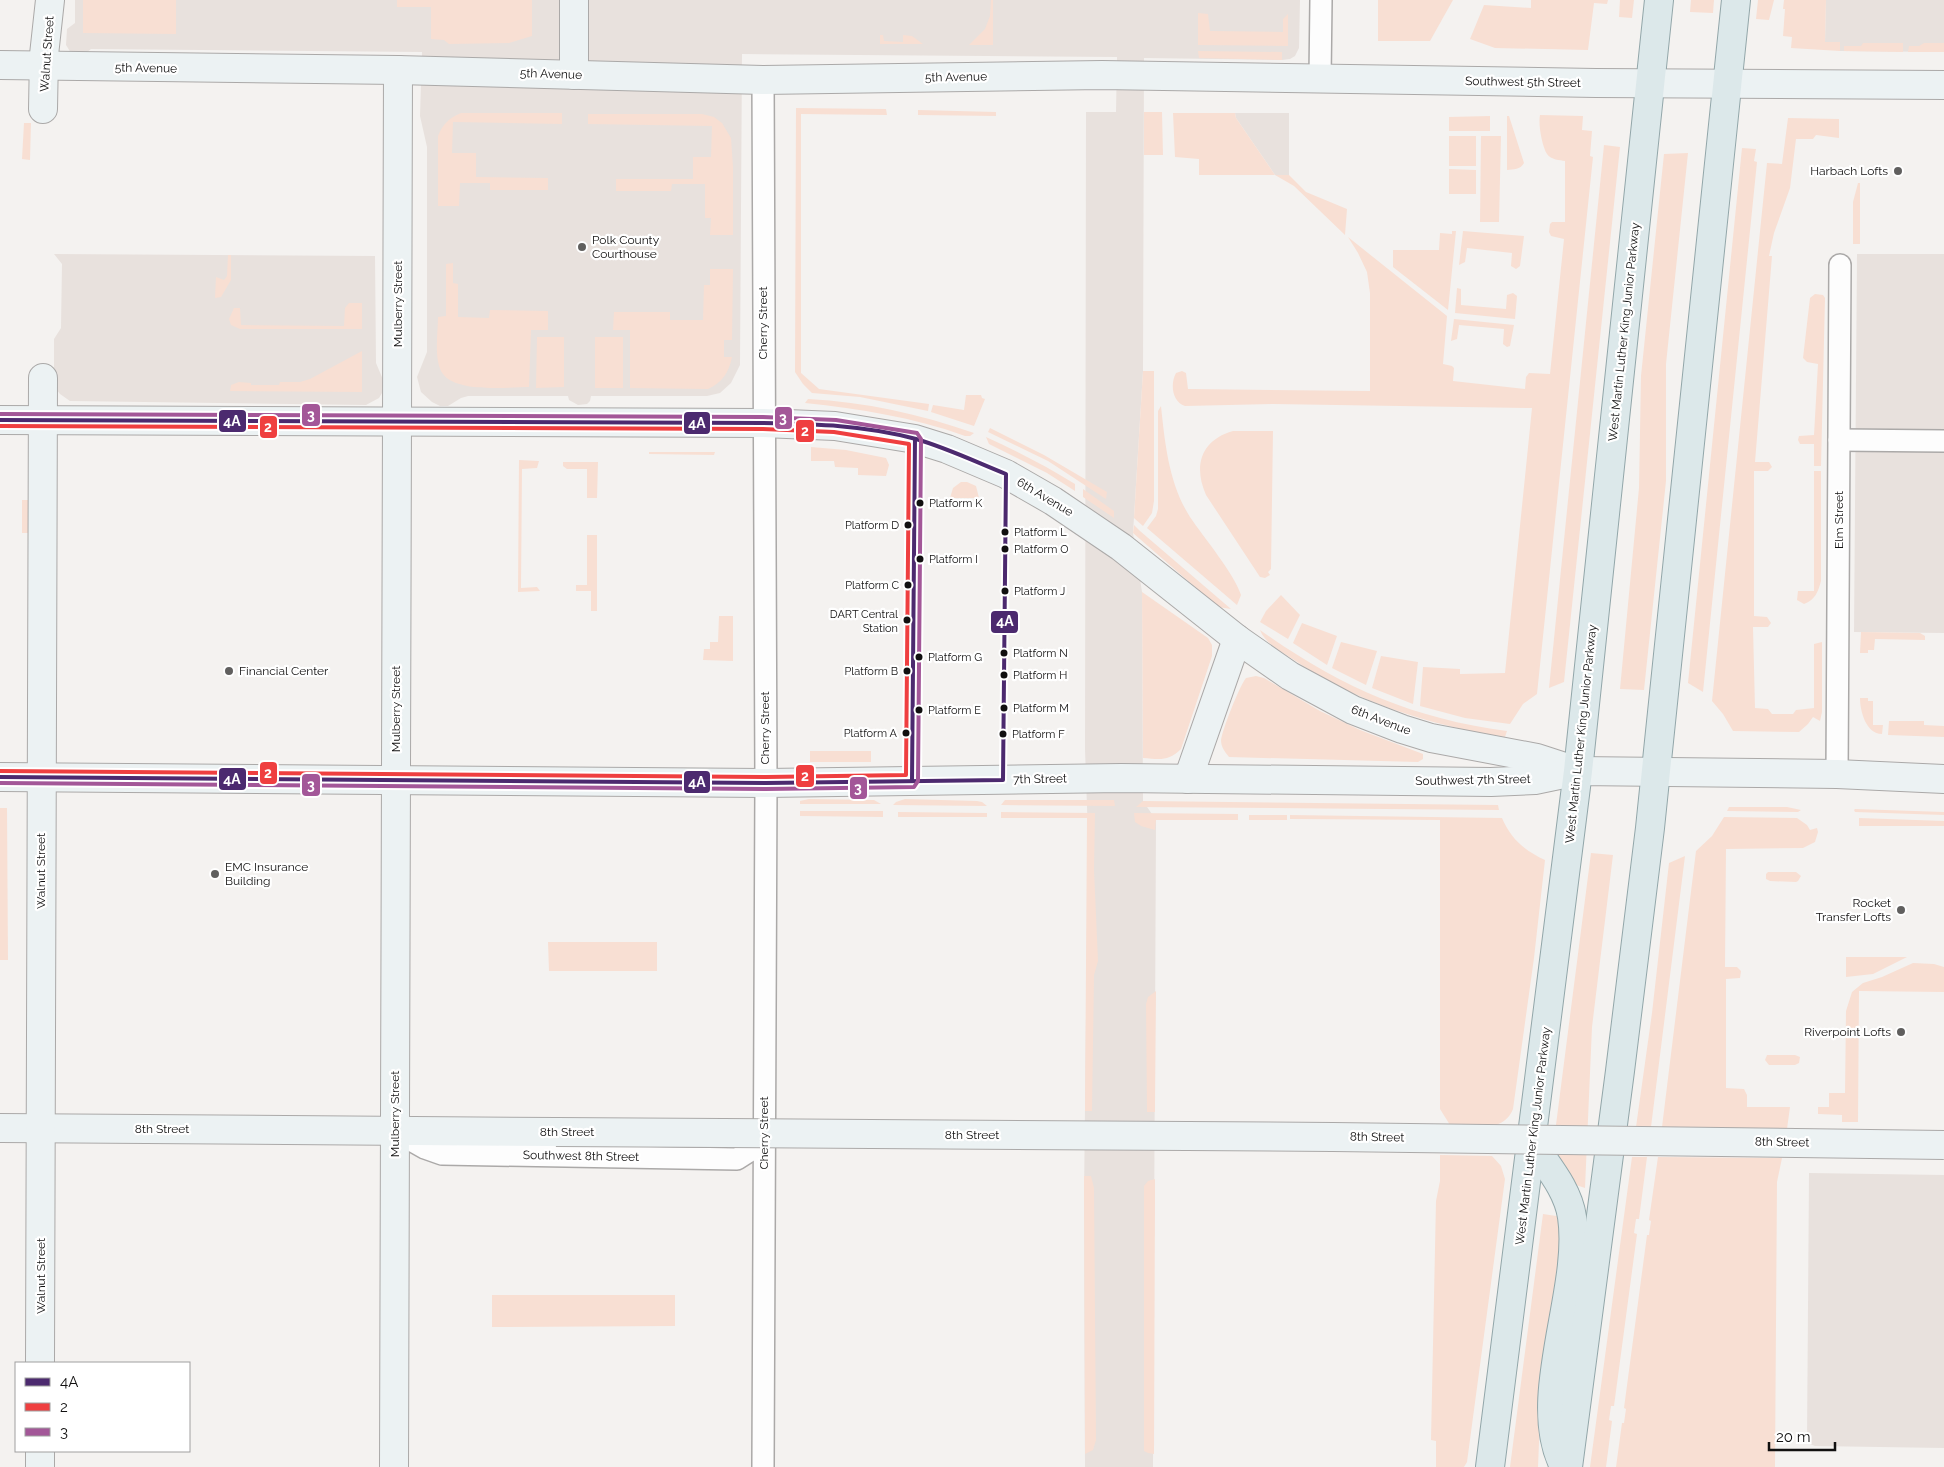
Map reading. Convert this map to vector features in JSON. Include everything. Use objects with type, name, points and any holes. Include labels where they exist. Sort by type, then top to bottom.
[{"type":"main road","name":"Walnut Street","points":[[43,109],[43,66],[50,0]]},
{"type":"main road","points":[[574,0],[574,75]]},
{"type":"main road","name":"West Martin Luther King Junior Parkway","points":[[1490,1467],[1578,771],[1659,0]]},
{"type":"main road","points":[[1566,1467],[1619,1081],[1656,773],[1736,0]]},
{"type":"main road","name":"5th Avenue","points":[[0,66],[398,70],[763,80],[1102,75]]},
{"type":"main road","name":"Mulberry Street","points":[[394,1467],[398,70]]},
{"type":"main road","name":"Southwest 5th Street","points":[[1102,75],[1944,85]]},
{"type":"main road","name":"Walnut Street","points":[[40,1362],[43,378]]},
{"type":"main road","name":"6th Avenue","points":[[0,420],[763,423],[835,426],[914,439],[947,449],[1006,474],[1053,501],[1121,546],[1237,639],[1290,676],[1353,710],[1431,738],[1537,758],[1578,771]]},
{"type":"main road","points":[[1188,779],[1237,639]]},
{"type":"main road","name":"Southwest 7th Street","points":[[1121,778],[1491,782],[1535,780],[1578,771],[1837,774],[1944,779]]},
{"type":"main road","name":"7th Street","points":[[0,776],[766,783],[1121,778]]},
{"type":"main road","name":"8th Street","points":[[0,1128],[1333,1136],[1944,1144]]},
{"type":"main road","points":[[1532,1143],[1558,1181],[1567,1198],[1572,1216],[1573,1239],[1570,1276],[1554,1395],[1554,1440],[1558,1454],[1566,1467]]},
{"type":"main road","points":[[40,1452],[40,1467]]},
{"type":"street","points":[[1320,78],[1321,0]]},
{"type":"street","name":"Cherry Street","points":[[763,80],[766,783],[763,1467]]},
{"type":"street","name":"Elm Street","points":[[1837,774],[1840,265]]},
{"type":"street","points":[[1839,440],[1944,441]]},
{"type":"street","name":"Southwest 8th Street","points":[[395,1131],[425,1148],[442,1154],[737,1159],[748,1152],[765,1136]]},
{"type":"shaded area","points":[[75,0],[1300,0],[1299,48],[1295,56],[1290,59],[1144,58],[1143,371],[1133,533],[1142,592],[1143,801],[1156,820],[1153,1467],[1085,1467],[1084,1198],[1088,836],[1085,749],[1086,112],[1116,112],[1117,57],[742,54],[740,365],[731,383],[720,393],[707,396],[591,396],[587,404],[578,405],[569,400],[568,396],[468,396],[448,406],[440,406],[432,402],[421,392],[417,377],[427,352],[427,147],[420,116],[422,52],[91,49],[82,56],[71,53],[66,45],[67,29],[75,23]]},
{"type":"shaded area","points":[[83,0],[176,0],[176,34],[83,33]]},
{"type":"shaded area","points":[[397,0],[532,0],[532,36],[509,43],[449,44],[444,40],[431,39],[431,7],[397,7]]},
{"type":"shaded area","points":[[991,0],[993,0],[993,45],[969,45],[985,29],[990,16]]},
{"type":"shaded area","points":[[1378,0],[1453,0],[1430,41],[1378,41]]},
{"type":"shaded area","points":[[1531,0],[1608,0],[1607,4],[1594,3],[1588,50],[1495,48],[1470,39],[1484,5],[1531,8]]},
{"type":"shaded area","points":[[1620,0],[1634,0],[1632,18],[1619,17]]},
{"type":"shaded area","points":[[1691,0],[1714,0],[1713,13],[1690,12]]},
{"type":"shaded area","points":[[1758,0],[1774,0],[1769,20],[1756,19]]},
{"type":"shaded area","points":[[1784,0],[1826,0],[1825,42],[1840,42],[1840,51],[1791,48],[1792,37],[1783,36]]},
{"type":"shaded area","points":[[1826,0],[1944,0],[1944,52],[1840,51],[1840,42],[1825,42]]},
{"type":"shaded area","points":[[1198,13],[1208,14],[1210,31],[1283,32],[1283,19],[1288,14],[1288,46],[1198,45]]},
{"type":"shaded area","points":[[880,35],[883,35],[884,41],[903,42],[903,35],[912,36],[923,44],[880,44]]},
{"type":"shaded area","points":[[1863,43],[1903,43],[1903,52],[1844,51],[1844,46],[1861,46]]},
{"type":"shaded area","points":[[1924,43],[1944,43],[1944,52],[1908,52],[1909,46],[1919,46]]},
{"type":"shaded area","points":[[1198,51],[1282,52],[1282,60],[1199,58]]},
{"type":"shaded area","points":[[796,108],[886,109],[887,115],[801,114],[801,373],[819,389],[929,404],[928,411],[860,397],[812,393],[795,372]]},
{"type":"shaded area","points":[[918,110],[996,112],[996,116],[918,115]]},
{"type":"shaded area","points":[[1144,112],[1162,112],[1163,155],[1144,155]]},
{"type":"shaded area","points":[[461,113],[562,113],[562,124],[453,122],[452,153],[476,153],[476,177],[548,178],[548,190],[490,190],[490,183],[460,183],[459,206],[438,206],[438,136],[447,122]]},
{"type":"shaded area","points":[[1173,113],[1235,113],[1236,118],[1275,175],[1199,175],[1199,159],[1175,157]]},
{"type":"shaded area","points":[[1235,113],[1289,113],[1289,175],[1275,175],[1236,118]]},
{"type":"shaded area","points":[[588,114],[702,114],[714,117],[722,123],[731,138],[733,235],[710,235],[711,218],[705,218],[705,184],[672,184],[671,191],[616,191],[616,179],[693,179],[693,157],[711,157],[712,126],[588,124]]},
{"type":"shaded area","points":[[1540,115],[1583,116],[1582,130],[1592,131],[1590,156],[1593,157],[1537,694],[1523,704],[1510,724],[1465,718],[1420,706],[1423,667],[1460,669],[1460,674],[1505,673],[1532,408],[1273,404],[1185,406],[1177,401],[1175,397],[1173,382],[1176,373],[1182,371],[1186,373],[1188,389],[1370,391],[1370,293],[1367,272],[1348,237],[1447,316],[1443,364],[1454,368],[1453,381],[1525,389],[1526,377],[1529,373],[1550,374],[1564,239],[1551,236],[1549,232],[1552,222],[1565,222],[1565,161],[1553,159],[1547,154],[1541,135]]},
{"type":"shaded area","points":[[1490,116],[1490,131],[1449,131],[1449,117]]},
{"type":"shaded area","points":[[1507,116],[1509,116],[1524,163],[1519,168],[1507,170]]},
{"type":"shaded area","points":[[1788,118],[1839,119],[1839,138],[1816,135],[1813,139],[1796,139],[1790,188],[1774,233],[1769,256],[1772,256],[1755,462],[1769,462],[1772,467],[1768,471],[1754,471],[1754,616],[1767,617],[1771,623],[1768,627],[1753,627],[1755,708],[1768,709],[1772,714],[1793,714],[1796,710],[1814,708],[1814,644],[1822,642],[1822,712],[1820,721],[1813,717],[1799,732],[1733,731],[1723,714],[1712,701],[1767,163],[1782,164]]},
{"type":"shaded area","points":[[24,123],[31,123],[30,160],[22,159]]},
{"type":"shaded area","points":[[1449,136],[1476,136],[1476,166],[1449,166]]},
{"type":"shaded area","points":[[1481,136],[1501,136],[1499,222],[1480,222]]},
{"type":"shaded area","points":[[1604,145],[1620,147],[1564,682],[1549,688]]},
{"type":"shaded area","points":[[1742,148],[1756,149],[1754,161],[1757,162],[1703,692],[1688,683]]},
{"type":"shaded area","points":[[1688,153],[1666,364],[1666,481],[1644,690],[1620,689],[1639,488],[1641,376],[1664,154]]},
{"type":"shaded area","points":[[1449,169],[1476,170],[1476,194],[1449,194]]},
{"type":"shaded area","points":[[1275,175],[1289,175],[1306,192],[1347,209],[1345,235],[1294,186]]},
{"type":"shaded area","points":[[1858,183],[1860,183],[1860,244],[1853,244],[1853,202]]},
{"type":"shaded area","points":[[1452,231],[1456,231],[1448,310],[1393,267],[1393,250],[1439,250],[1440,233],[1452,234]]},
{"type":"shaded area","points":[[1463,231],[1524,236],[1520,266],[1516,269],[1511,266],[1512,253],[1467,248],[1465,262],[1459,265]]},
{"type":"shaded area","points":[[54,254],[375,256],[376,363],[384,382],[382,393],[379,398],[366,405],[70,401],[56,389],[54,377],[54,339],[61,328],[62,264]]},
{"type":"shaded area","points":[[1857,254],[1944,254],[1944,633],[1854,632]]},
{"type":"shaded area","points":[[228,255],[231,255],[231,280],[221,297],[215,298],[216,277],[224,280],[227,276]]},
{"type":"shaded area","points":[[453,263],[453,283],[458,284],[458,317],[489,318],[490,310],[548,311],[548,330],[531,330],[529,387],[481,388],[468,386],[447,378],[441,371],[437,352],[438,317],[446,316],[446,264]]},
{"type":"shaded area","points":[[710,269],[733,269],[732,340],[724,340],[724,357],[732,357],[724,376],[717,384],[708,389],[630,388],[630,330],[613,330],[614,312],[670,312],[670,320],[703,320],[704,285],[710,285]]},
{"type":"shaded area","points":[[1457,288],[1461,289],[1461,305],[1506,309],[1507,295],[1513,293],[1517,296],[1515,319],[1455,313]]},
{"type":"shaded area","points":[[1815,294],[1823,295],[1825,298],[1821,466],[1814,466],[1814,444],[1800,444],[1798,440],[1799,436],[1814,435],[1818,364],[1807,362],[1803,358],[1810,298]]},
{"type":"shaded area","points":[[349,303],[362,303],[362,329],[240,329],[231,325],[229,319],[234,308],[240,308],[241,325],[344,326],[345,308]]},
{"type":"shaded area","points":[[1454,319],[1514,325],[1510,346],[1507,347],[1503,344],[1504,329],[1459,325],[1457,339],[1451,341]]},
{"type":"shaded area","points":[[537,337],[564,337],[564,387],[536,388]]},
{"type":"shaded area","points":[[595,337],[623,337],[623,388],[595,388]]},
{"type":"shaded area","points":[[362,351],[362,392],[230,391],[231,385],[239,382],[251,383],[251,385],[279,385],[280,382],[300,382],[310,379]]},
{"type":"shaded area","points":[[1143,371],[1154,371],[1154,501],[1152,513],[1143,526],[1134,518]]},
{"type":"shaded area","points":[[966,395],[981,395],[985,399],[974,426],[931,412],[933,405],[964,410]]},
{"type":"shaded area","points":[[808,399],[851,403],[892,410],[974,433],[970,436],[965,436],[945,429],[886,415],[805,403]]},
{"type":"shaded area","points":[[1161,406],[1166,449],[1177,491],[1190,517],[1232,576],[1241,595],[1237,605],[1147,528],[1156,516],[1158,509],[1158,411]]},
{"type":"shaded area","points":[[990,428],[1044,455],[1107,492],[1106,499],[1048,461],[988,432]]},
{"type":"shaded area","points":[[1233,431],[1273,431],[1271,569],[1268,572],[1270,575],[1265,578],[1260,577],[1206,495],[1202,484],[1200,464],[1207,448],[1222,435]]},
{"type":"shaded area","points":[[986,437],[1064,477],[1075,484],[1075,491],[1047,473],[989,444]]},
{"type":"shaded area","points":[[811,447],[846,450],[886,458],[889,465],[886,476],[858,475],[858,468],[835,467],[834,461],[811,461]]},
{"type":"shaded area","points":[[649,452],[715,452],[714,455],[649,454]]},
{"type":"shaded area","points":[[519,460],[539,461],[537,468],[522,469],[521,588],[537,587],[540,591],[518,592]]},
{"type":"shaded area","points":[[563,462],[598,462],[597,498],[587,498],[587,469],[567,469],[563,466]]},
{"type":"shaded area","points":[[1814,471],[1821,471],[1821,581],[1816,595],[1804,604],[1797,600],[1798,591],[1814,591]]},
{"type":"shaded area","points":[[961,482],[967,482],[976,486],[979,498],[950,498],[953,488]]},
{"type":"shaded area","points":[[1083,489],[1114,511],[1114,518],[1083,497]]},
{"type":"shaded area","points":[[22,500],[29,500],[30,533],[22,533]]},
{"type":"shaded area","points":[[1134,525],[1231,609],[1218,607],[1133,533]]},
{"type":"shaded area","points":[[587,535],[597,535],[597,611],[591,611],[591,591],[576,591],[576,585],[587,585]]},
{"type":"shaded area","points":[[1142,592],[1208,638],[1212,645],[1212,656],[1181,749],[1172,756],[1163,759],[1143,758]]},
{"type":"shaded area","points":[[1281,595],[1300,615],[1288,639],[1260,622],[1266,611]]},
{"type":"shaded area","points":[[719,616],[733,616],[733,661],[703,660],[704,649],[710,649],[710,642],[718,642]]},
{"type":"shaded area","points":[[1302,623],[1337,636],[1327,665],[1293,643]]},
{"type":"shaded area","points":[[1260,630],[1318,668],[1377,697],[1439,718],[1507,731],[1505,737],[1448,726],[1394,710],[1367,699],[1316,674],[1269,642]]},
{"type":"shaded area","points":[[1861,632],[1920,633],[1925,636],[1925,640],[1875,639],[1874,650],[1868,650],[1868,653],[1860,653]]},
{"type":"shaded area","points":[[1341,642],[1377,651],[1366,685],[1332,668]]},
{"type":"shaded area","points":[[1381,656],[1418,662],[1413,704],[1372,688]]},
{"type":"shaded area","points":[[1256,676],[1264,678],[1320,711],[1360,730],[1423,754],[1423,759],[1418,762],[1229,757],[1221,743],[1225,727],[1246,678]]},
{"type":"shaded area","points":[[1860,698],[1868,698],[1868,701],[1873,701],[1873,725],[1883,725],[1882,734],[1876,733],[1868,726],[1861,709]]},
{"type":"shaded area","points":[[1889,721],[1924,721],[1924,725],[1944,726],[1944,737],[1888,735]]},
{"type":"shaded area","points":[[810,751],[871,751],[871,762],[810,762]]},
{"type":"shaded area","points":[[809,799],[874,800],[881,804],[800,804],[800,801]]},
{"type":"shaded area","points":[[905,799],[977,801],[987,806],[893,805]]},
{"type":"shaded area","points":[[1005,800],[1114,800],[1115,806],[1001,805]]},
{"type":"shaded area","points":[[1143,801],[1498,805],[1499,810],[1136,807]]},
{"type":"shaded area","points":[[1729,807],[1787,807],[1801,810],[1798,812],[1727,811]]},
{"type":"shaded area","points":[[0,808],[7,808],[8,960],[0,960]]},
{"type":"shaded area","points":[[1855,809],[1944,812],[1944,815],[1855,812]]},
{"type":"shaded area","points":[[800,811],[883,811],[883,817],[800,816]]},
{"type":"shaded area","points":[[898,812],[987,813],[987,817],[898,817]]},
{"type":"shaded area","points":[[1001,812],[1095,813],[1094,870],[1098,961],[1094,975],[1092,1111],[1085,1111],[1087,818],[1001,818]]},
{"type":"shaded area","points":[[1134,813],[1238,814],[1238,820],[1156,820],[1155,830],[1135,822]]},
{"type":"shaded area","points":[[1249,815],[1287,815],[1287,820],[1249,820]]},
{"type":"shaded area","points":[[1290,815],[1502,818],[1519,843],[1545,860],[1534,958],[1513,1109],[1502,1122],[1486,1127],[1450,1125],[1440,1109],[1440,820],[1290,819]]},
{"type":"shaded area","points":[[1724,817],[1797,818],[1807,825],[1810,830],[1817,828],[1818,832],[1815,842],[1803,848],[1726,849],[1725,967],[1737,967],[1741,971],[1740,978],[1726,979],[1726,1088],[1744,1089],[1747,1095],[1747,1107],[1790,1107],[1787,1129],[1662,1127],[1696,851],[1712,836]]},
{"type":"shaded area","points":[[1859,818],[1944,821],[1944,826],[1859,826]]},
{"type":"shaded area","points":[[1591,853],[1613,855],[1592,1027],[1585,1188],[1573,1184],[1552,1156]]},
{"type":"shaded area","points":[[1685,856],[1651,1127],[1636,1127],[1652,1013],[1669,863]]},
{"type":"shaded area","points":[[1768,872],[1796,872],[1801,876],[1796,882],[1770,881],[1766,879]]},
{"type":"shaded area","points":[[548,942],[657,942],[657,971],[549,971]]},
{"type":"shaded area","points":[[1846,957],[1907,957],[1873,974],[1846,977]]},
{"type":"shaded area","points":[[1913,963],[1934,964],[1944,967],[1944,992],[1859,991],[1858,1122],[1842,1122],[1842,1115],[1818,1114],[1818,1107],[1829,1107],[1829,1093],[1845,1093],[1846,1011],[1852,992],[1863,983]]},
{"type":"shaded area","points":[[1156,991],[1155,1112],[1147,1112],[1146,1004],[1148,997]]},
{"type":"shaded area","points":[[1767,1055],[1795,1055],[1800,1057],[1799,1063],[1795,1065],[1769,1065],[1765,1060]]},
{"type":"shaded area","points":[[1440,1155],[1492,1156],[1501,1166],[1505,1179],[1467,1462],[1464,1467],[1436,1467],[1436,1441],[1431,1440],[1436,1201],[1440,1181]]},
{"type":"shaded area","points":[[1632,1157],[1647,1157],[1639,1219],[1636,1219],[1634,1233],[1637,1234],[1614,1406],[1611,1406],[1609,1420],[1612,1421],[1606,1467],[1590,1467]]},
{"type":"shaded area","points":[[1658,1157],[1782,1158],[1777,1182],[1775,1467],[1616,1467],[1622,1423],[1624,1423],[1626,1409],[1624,1408],[1647,1235],[1649,1235],[1651,1221],[1649,1220]]},
{"type":"shaded area","points":[[1809,1173],[1944,1175],[1944,1448],[1815,1446],[1807,1440]]},
{"type":"shaded area","points":[[1084,1176],[1091,1176],[1094,1188],[1096,1440],[1093,1450],[1085,1454]]},
{"type":"shaded area","points":[[1155,1179],[1154,1454],[1144,1451],[1144,1186],[1148,1181]]},
{"type":"shaded area","points":[[1543,1214],[1563,1217],[1556,1300],[1540,1418],[1538,1467],[1510,1467]]},
{"type":"shaded area","points":[[492,1295],[675,1295],[675,1326],[492,1327]]},
{"type":"transit line","name":"3","points":[[0,414],[763,417],[836,420],[917,433],[921,439],[918,781],[914,787],[766,789],[0,783]]},
{"type":"transit line","name":"4A","points":[[0,420],[763,423],[821,425],[859,428],[916,439],[1006,474],[1003,780],[766,783],[0,777]]},
{"type":"transit line","name":"2","points":[[0,426],[763,429],[834,432],[909,444],[906,775],[766,777],[0,771]]},
{"type":"transit line","name":"4A","points":[[912,781],[915,439]]},
{"type":"place","name":"Harbach Lofts","points":[[1898,171]]},
{"type":"place","name":"Polk County Courthouse","points":[[582,247]]},
{"type":"place","name":"Platform K","points":[[920,503]]},
{"type":"place","name":"Platform D","points":[[908,525]]},
{"type":"place","name":"Platform L","points":[[1005,532]]},
{"type":"place","name":"Platform O","points":[[1005,549]]},
{"type":"place","name":"Platform I","points":[[920,559]]},
{"type":"place","name":"Platform C","points":[[908,585]]},
{"type":"place","name":"Platform J","points":[[1005,591]]},
{"type":"place","name":"DART Central Station","points":[[907,620]]},
{"type":"place","name":"Platform N","points":[[1004,653]]},
{"type":"place","name":"Platform G","points":[[919,657]]},
{"type":"place","name":"Financial Center","points":[[229,671]]},
{"type":"place","name":"Platform B","points":[[907,671]]},
{"type":"place","name":"Platform H","points":[[1004,675]]},
{"type":"place","name":"Platform M","points":[[1004,708]]},
{"type":"place","name":"Platform E","points":[[919,710]]},
{"type":"place","name":"Platform A","points":[[906,733]]},
{"type":"place","name":"Platform F","points":[[1003,734]]},
{"type":"place","name":"EMC Insurance Building","points":[[215,874]]},
{"type":"place","name":"Rocket Transfer Lofts","points":[[1901,910]]},
{"type":"place","name":"Riverpoint Lofts","points":[[1901,1032]]}]
